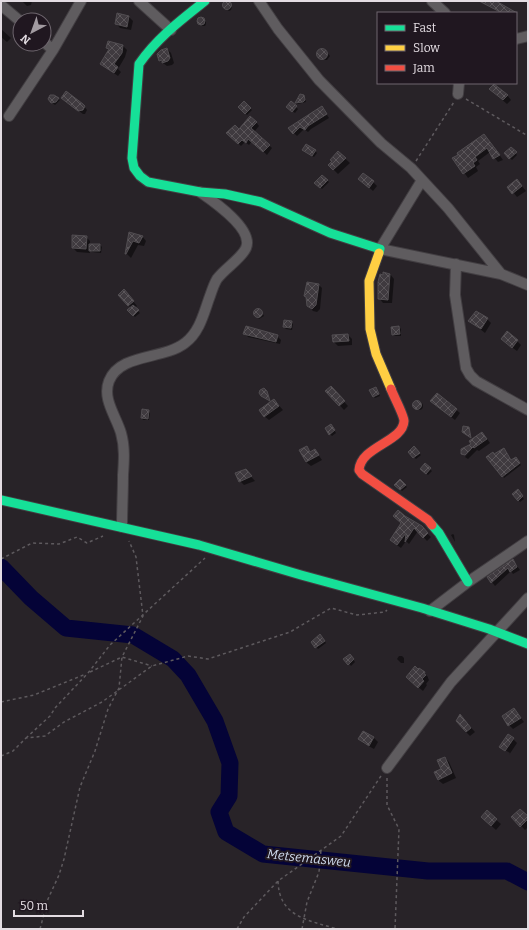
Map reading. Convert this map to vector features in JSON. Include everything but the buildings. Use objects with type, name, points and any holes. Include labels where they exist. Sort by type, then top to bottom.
[{"type":"street","points":[[9,116],[53,50],[81,1]]},
{"type":"street","points":[[139,1],[171,30]]},
{"type":"street","points":[[205,1],[154,44],[139,64],[132,158],[134,168],[140,176],[148,182],[200,192],[226,194],[261,202],[290,216],[330,232],[380,249],[501,274],[528,285]]},
{"type":"street","points":[[259,1],[278,29],[318,80],[381,142],[411,168],[448,208],[501,274]]},
{"type":"street","points":[[432,1],[444,12]]},
{"type":"street","points":[[1,4],[12,14]]},
{"type":"street","points":[[517,39],[528,36]]},
{"type":"street","points":[[458,94],[459,84]]},
{"type":"street","points":[[422,180],[380,249],[369,281],[370,329],[376,354],[404,420],[404,425],[395,435],[365,456],[360,462],[359,468],[362,474],[428,520],[438,533],[468,582]]},
{"type":"street","points":[[122,527],[124,452],[121,433],[108,400],[107,388],[109,380],[115,371],[123,365],[169,352],[186,343],[197,330],[215,281],[247,247],[246,240],[240,227],[230,215],[200,192]]},
{"type":"street","points":[[456,264],[455,295],[466,368],[476,381],[528,410]]},
{"type":"street","points":[[1,500],[122,527],[215,550],[398,601],[496,632],[528,644]]},
{"type":"street","points":[[430,611],[468,582],[528,541]]},
{"type":"street","points":[[387,768],[451,682],[528,598]]},
{"type":"path","points":[[411,168],[458,94],[528,136]]},
{"type":"path","points":[[40,929],[48,899],[59,875],[64,859],[80,787],[95,751],[108,709],[119,688],[122,657],[143,616],[136,557],[122,527]]},
{"type":"path","points":[[1,559],[32,543],[58,544],[77,537],[87,542],[104,535]]},
{"type":"path","points":[[1,756],[13,751],[50,716],[55,708],[88,673],[110,645],[215,550]]},
{"type":"path","points":[[26,738],[45,736],[64,722],[102,702],[119,688],[152,666],[188,656],[208,659],[290,632],[332,608],[357,615],[385,612],[398,601]]},
{"type":"path","points":[[1,702],[34,695],[88,673],[122,657],[152,666]]},
{"type":"path","points":[[237,929],[244,917],[278,880],[341,836],[387,768]]},
{"type":"path","points":[[387,768],[387,805],[399,829],[395,929]]},
{"type":"path","points":[[302,929],[306,902],[319,872],[321,849]]},
{"type":"path","points":[[278,880],[279,891],[289,910],[304,919],[337,929]]},
{"type":"waterway","name":"Metsemasweu","points":[[1,567],[31,598],[66,628],[133,635],[173,659],[188,675],[215,721],[230,763],[229,796],[219,812],[226,832],[263,854],[428,871],[507,871],[528,882]]},
{"type":"traffic: fast","points":[[205,1],[178,22],[161,38],[139,64],[132,158],[134,168],[140,176],[148,182],[200,192],[225,194],[261,202],[330,233],[380,249],[379,253]]},
{"type":"traffic: fast","points":[[1,500],[199,545],[422,608],[489,629],[528,644]]},
{"type":"traffic: fast","points":[[432,525],[439,533],[468,582]]},
{"type":"traffic: slow","points":[[379,253],[369,281],[370,329],[376,354],[391,389]]},
{"type":"traffic: jam","points":[[391,389],[404,418],[402,428],[397,434],[367,455],[361,462],[359,470],[362,474],[428,520],[432,525]]}]
